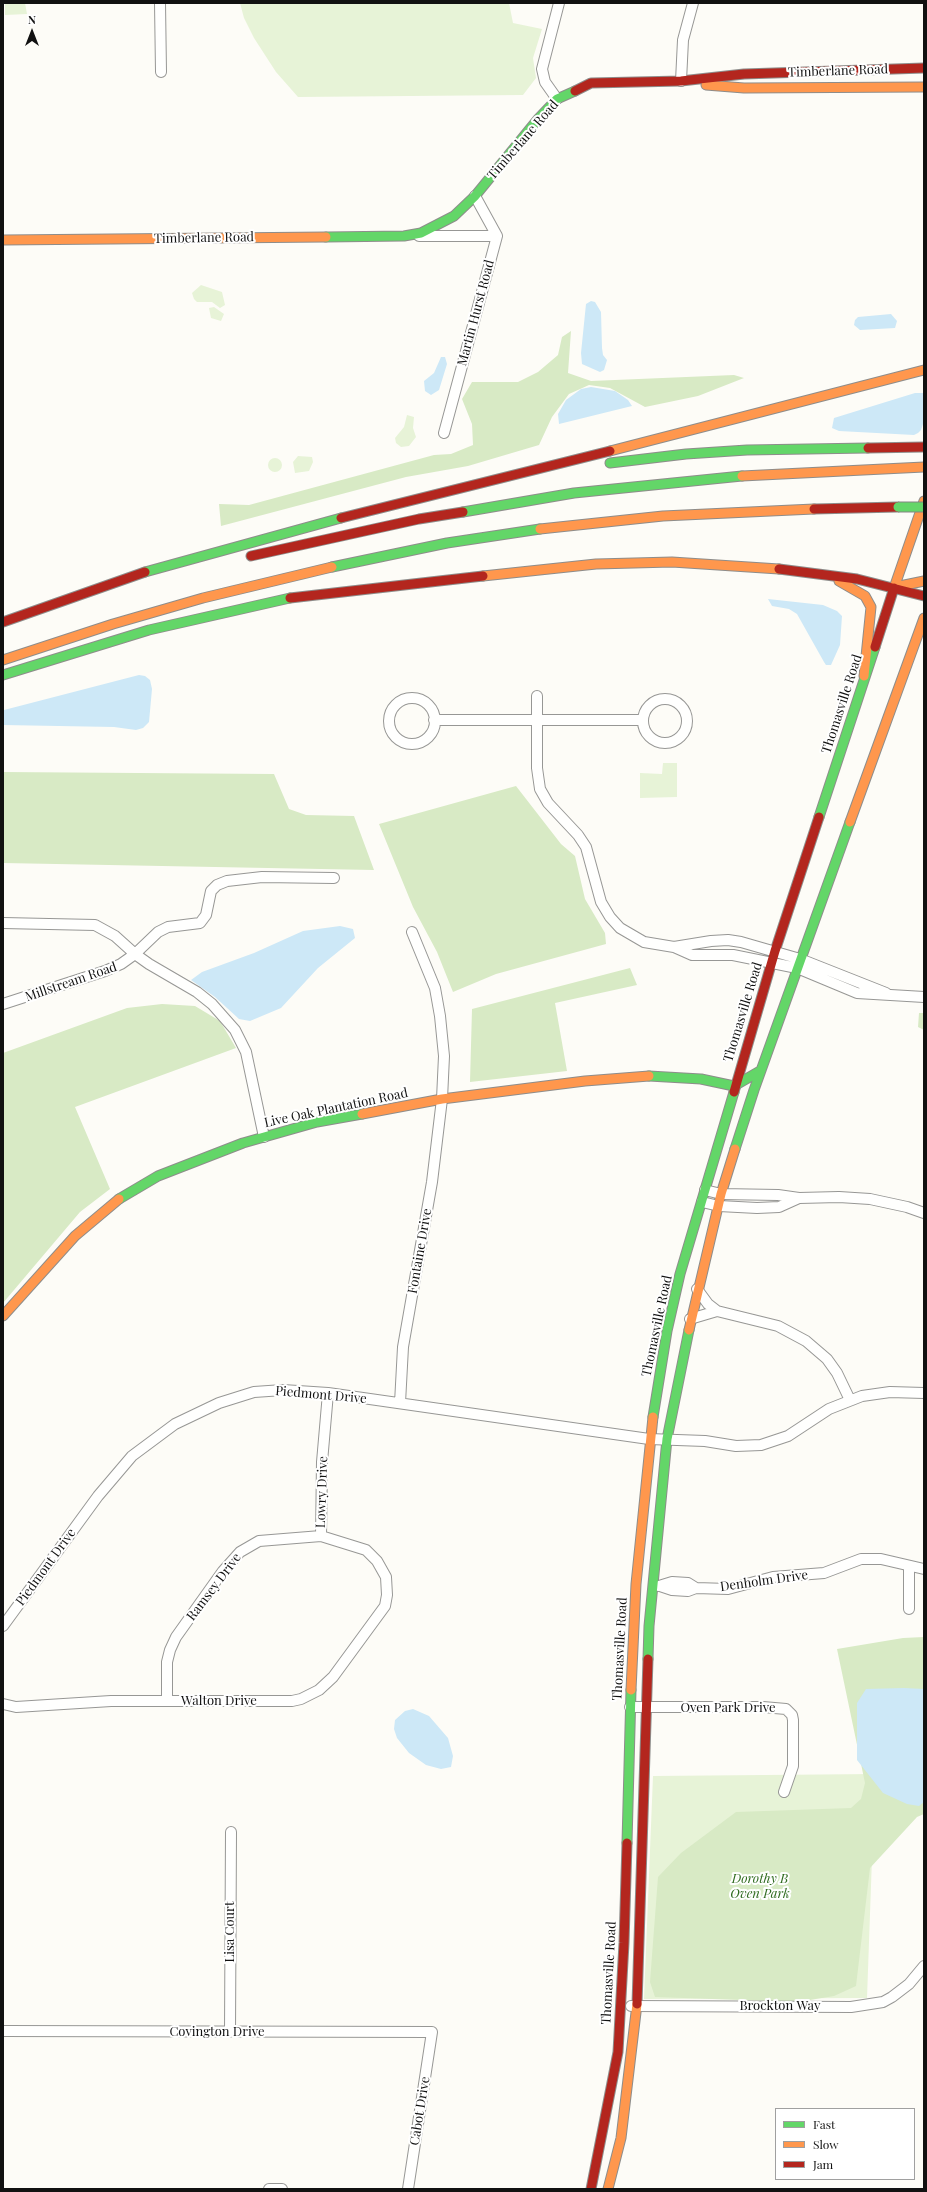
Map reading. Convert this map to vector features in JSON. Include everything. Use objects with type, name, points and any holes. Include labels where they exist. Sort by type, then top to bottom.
[{"type":"main road","name":"Timberlane Road","points":[[3,240],[404,236],[422,233],[440,225],[454,216],[475,196],[538,118],[557,99],[591,83],[625,81],[681,81],[744,74],[923,68]]},
{"type":"main road","points":[[908,87],[923,68]]},
{"type":"main road","points":[[863,70],[863,87]]},
{"type":"main road","name":"Timberlane Road","points":[[681,81],[707,86],[744,88],[924,87]]},
{"type":"main road","points":[[877,381],[924,365]]},
{"type":"main road","points":[[3,622],[133,575],[345,517],[636,445],[924,370]]},
{"type":"main road","points":[[482,484],[596,465],[679,454],[740,450],[921,446]]},
{"type":"main road","points":[[243,558],[388,525],[551,496],[660,483],[746,475],[924,467]]},
{"type":"main road","name":"Thomasville Road","points":[[608,2189],[621,2138],[628,2094],[637,2006],[648,1708],[649,1626],[656,1586],[667,1439],[681,1317],[702,1202],[734,1086],[775,951],[864,676],[924,501]]},
{"type":"main road","points":[[3,660],[113,624],[225,592],[340,565],[447,543],[563,526],[656,516],[757,510],[924,507]]},
{"type":"main road","points":[[3,675],[89,647],[187,620],[245,606],[310,595],[572,566],[621,563],[728,564],[827,575],[894,588],[924,596]]},
{"type":"main road","points":[[827,575],[862,594],[870,604],[871,615],[864,676]]},
{"type":"main road","points":[[894,588],[924,581]]},
{"type":"main road","points":[[3,629],[114,593]]},
{"type":"main road","name":"Thomasville Road","points":[[591,2189],[618,2052],[626,1888],[630,1707],[636,1584],[648,1439],[681,1317],[696,1289],[721,1194],[760,1070],[924,618]]},
{"type":"main road","points":[[745,1116],[743,1101],[734,1086],[750,1078],[760,1070]]},
{"type":"main road","name":"Live Oak Plantation Road","points":[[3,1316],[75,1236],[115,1201],[158,1176],[196,1159],[264,1137],[356,1114],[442,1099],[625,1077],[676,1076],[734,1086]]},
{"type":"main road","points":[[629,1789],[645,1789]]},
{"type":"main road","points":[[626,1888],[642,1888]]},
{"type":"street","points":[[160,3],[161,72]]},
{"type":"street","points":[[557,99],[545,82],[542,69],[559,3]]},
{"type":"street","points":[[681,81],[683,40],[693,3]]},
{"type":"street","points":[[475,196],[497,236]]},
{"type":"street","name":"Timberlane Road","points":[[404,236],[497,236]]},
{"type":"street","name":"Martin Hurst Road","points":[[444,433],[497,236]]},
{"type":"street","points":[[537,696],[538,768],[540,788],[548,803],[578,834],[586,847],[602,902],[610,917],[632,936],[644,942],[674,947],[692,955],[724,954],[772,963],[799,964]]},
{"type":"street","points":[[411,698],[421,700],[427,704],[433,712],[434,720],[432,730],[428,737],[413,744],[400,741],[394,736],[389,720],[392,708],[397,703],[411,698]]},
{"type":"street","points":[[665,699],[679,704],[685,712],[688,721],[686,730],[681,737],[672,743],[661,744],[649,738],[644,730],[642,720],[644,712],[650,705],[665,699]]},
{"type":"street","points":[[434,720],[642,720]]},
{"type":"street","name":"Millstream Road","points":[[3,1004],[105,971],[122,964],[158,932],[168,927],[200,922],[206,915],[211,891],[227,881],[262,877],[334,878]]},
{"type":"street","name":"Millstream Road","points":[[3,923],[94,926],[115,936],[149,964],[197,992],[212,1004],[235,1030],[246,1052],[264,1137]]},
{"type":"street","points":[[412,932],[428,969],[438,999],[444,1056],[442,1099]]},
{"type":"street","points":[[674,947],[728,940],[775,951],[857,993],[924,997]]},
{"type":"street","name":"Fontaine Drive","points":[[400,1403],[403,1347],[432,1182],[442,1099]]},
{"type":"street","points":[[705,1190],[721,1194],[778,1195],[799,1198],[839,1197],[870,1199],[907,1207],[924,1213]]},
{"type":"street","points":[[702,1202],[719,1206],[757,1208],[779,1207],[799,1198]]},
{"type":"street","points":[[696,1289],[708,1304],[717,1310],[778,1326],[806,1341],[827,1360],[837,1373],[850,1400]]},
{"type":"street","points":[[681,1317],[717,1310]]},
{"type":"street","name":"Piedmont Drive","points":[[3,1626],[117,1471],[132,1456],[156,1436],[195,1414],[219,1403],[254,1392],[283,1390],[328,1393],[648,1439],[704,1441],[736,1446],[760,1445],[788,1436],[830,1409],[850,1400],[876,1393],[924,1393]]},
{"type":"street","name":"Lowry Drive","points":[[328,1393],[322,1462],[321,1536],[366,1550],[377,1561],[384,1573],[387,1599]]},
{"type":"street","name":"Ramsey Drive","points":[[167,1701],[167,1662],[170,1650],[176,1637],[223,1571],[240,1552],[259,1541],[321,1536]]},
{"type":"street","name":"Denholm Drive","points":[[636,1584],[688,1591],[696,1588],[728,1589],[768,1578],[824,1573],[850,1562],[862,1559],[881,1559],[924,1569]]},
{"type":"street","points":[[909,1566],[909,1609]]},
{"type":"street","name":"Walton Drive","points":[[3,1704],[16,1707],[111,1701],[292,1701],[301,1699],[319,1690],[333,1677],[385,1606],[387,1599]]},
{"type":"street","name":"Oven Park Drive","points":[[630,1707],[763,1707],[786,1709],[792,1715],[793,1720],[793,1766],[784,1792]]},
{"type":"street","name":"Lisa Court","points":[[230,2032],[231,1832]]},
{"type":"street","name":"Brockton Way","points":[[621,2005],[851,2007],[876,2003],[892,1997],[909,1984],[924,1966]]},
{"type":"street","name":"Covington Drive","points":[[3,2031],[432,2032]]},
{"type":"street","name":"Cabot Drive","points":[[408,2189],[432,2032]]},
{"type":"street","points":[[269,2189],[282,2189]]},
{"type":"green space","points":[[5,3],[25,3],[27,14],[5,15]]},
{"type":"green space","points":[[240,3],[509,3],[513,23],[542,29],[533,58],[536,78],[523,95],[298,97],[276,72],[254,38],[244,18]]},
{"type":"green space","points":[[201,285],[222,292],[225,305],[220,308],[212,302],[197,302],[192,293]]},
{"type":"green space","points":[[214,307],[224,314],[221,321],[211,318],[209,308]]},
{"type":"green space","points":[[571,331],[568,373],[591,381],[734,375],[744,378],[698,396],[645,407],[610,388],[589,385],[569,394],[552,417],[539,445],[468,466],[406,477],[221,526],[219,504],[249,505],[434,455],[451,454],[473,445],[472,424],[462,399],[472,382],[518,382],[538,372],[558,355],[562,337]]},
{"type":"green space","points":[[407,415],[414,417],[413,428],[416,437],[409,446],[401,447],[396,443],[395,438],[404,427]]},
{"type":"green space","points":[[298,456],[312,457],[313,462],[309,471],[295,473],[293,462]]},
{"type":"green space","points":[[275,458],[280,460],[282,465],[280,470],[275,472],[270,470],[268,465],[270,460]]},
{"type":"green space","points":[[663,763],[677,763],[677,797],[640,798],[640,773],[662,774]]},
{"type":"green space","points":[[3,772],[274,774],[289,809],[306,815],[354,816],[374,870],[3,863]]},
{"type":"green space","points":[[516,786],[561,844],[575,856],[585,899],[605,933],[606,944],[496,974],[453,992],[437,952],[413,907],[379,824]]},
{"type":"green space","points":[[630,968],[637,985],[555,1003],[567,1071],[470,1082],[472,1009]]},
{"type":"green space","points":[[162,1004],[195,1006],[220,1021],[236,1048],[75,1107],[110,1189],[80,1212],[3,1303],[3,1053],[127,1008]]},
{"type":"green space","points":[[919,1013],[924,1013],[924,1030],[918,1027]]},
{"type":"green space","name":"Dorothy B Oven Park","points":[[924,1637],[924,1814],[917,1817],[870,1868],[856,1986],[834,1996],[798,2002],[655,1997],[650,1982],[658,1877],[681,1853],[736,1812],[851,1808],[861,1799],[865,1783],[837,1649],[903,1638]]},
{"type":"green space","name":"Dorothy B Oven Park","points":[[875,1774],[867,1998],[644,1999],[653,1776]]},
{"type":"water","points":[[591,301],[595,302],[601,312],[602,348],[603,355],[607,360],[604,370],[600,372],[582,364],[581,353],[586,304]]},
{"type":"water","points":[[891,314],[897,321],[895,328],[860,330],[854,325],[855,320],[858,317]]},
{"type":"water","points":[[441,357],[445,357],[447,364],[439,390],[431,395],[425,391],[424,381],[434,373]]},
{"type":"water","points":[[591,387],[615,391],[628,400],[632,406],[559,424],[558,414],[566,400],[581,389]]},
{"type":"water","points":[[915,393],[924,393],[924,421],[921,430],[914,435],[839,431],[832,428],[834,418]]},
{"type":"water","points":[[768,599],[823,605],[837,611],[842,616],[840,645],[831,665],[826,665],[824,662],[797,614],[789,609],[772,606]]},
{"type":"water","points":[[139,675],[145,676],[150,680],[152,689],[149,722],[143,728],[136,730],[114,727],[3,725],[4,710]]},
{"type":"water","points":[[340,926],[353,929],[355,938],[318,968],[281,1008],[250,1021],[239,1019],[215,997],[191,980],[202,972],[254,953],[303,931]]},
{"type":"water","points":[[866,1689],[924,1689],[924,1802],[919,1806],[907,1804],[883,1793],[857,1760],[857,1703]]},
{"type":"water","points":[[413,1709],[429,1716],[448,1738],[453,1756],[451,1767],[441,1769],[426,1765],[409,1753],[397,1738],[394,1729],[395,1720],[405,1711]]},
{"type":"traffic: fast","points":[[326,237],[404,236],[421,233],[454,216],[475,196],[538,119],[557,99],[575,91]]},
{"type":"traffic: fast","points":[[610,463],[686,454],[747,450],[868,448]]},
{"type":"traffic: fast","points":[[463,512],[574,493],[742,476]]},
{"type":"traffic: fast","points":[[898,507],[924,507]]},
{"type":"traffic: fast","points":[[145,572],[341,518]]},
{"type":"traffic: fast","points":[[332,567],[447,543],[540,529]]},
{"type":"traffic: fast","points":[[3,675],[149,630],[290,598]]},
{"type":"traffic: fast","points":[[819,817],[875,647]]},
{"type":"traffic: fast","points":[[735,1149],[754,1090],[850,822]]},
{"type":"traffic: fast","points":[[649,1076],[701,1079],[734,1086],[760,1071]]},
{"type":"traffic: fast","points":[[653,1417],[667,1331],[680,1274],[734,1092]]},
{"type":"traffic: fast","points":[[119,1199],[158,1176],[243,1143],[317,1122],[362,1114]]},
{"type":"traffic: fast","points":[[648,1659],[649,1626],[667,1439],[689,1330]]},
{"type":"traffic: fast","points":[[627,1843],[631,1690]]},
{"type":"traffic: slow","points":[[706,85],[744,88],[924,87]]},
{"type":"traffic: slow","points":[[3,240],[326,237]]},
{"type":"traffic: slow","points":[[610,451],[924,370]]},
{"type":"traffic: slow","points":[[742,476],[924,467]]},
{"type":"traffic: slow","points":[[894,588],[924,501]]},
{"type":"traffic: slow","points":[[540,529],[663,516],[814,509]]},
{"type":"traffic: slow","points":[[483,576],[596,564],[672,562],[779,569]]},
{"type":"traffic: slow","points":[[3,660],[113,624],[203,598],[332,567]]},
{"type":"traffic: slow","points":[[839,581],[865,596],[871,607],[864,676]]},
{"type":"traffic: slow","points":[[895,587],[924,581]]},
{"type":"traffic: slow","points":[[850,822],[924,618]]},
{"type":"traffic: slow","points":[[362,1114],[442,1099],[585,1081],[649,1076]]},
{"type":"traffic: slow","points":[[689,1330],[721,1194],[735,1149]]},
{"type":"traffic: slow","points":[[3,1316],[75,1236],[119,1199]]},
{"type":"traffic: slow","points":[[631,1690],[636,1584],[653,1417]]},
{"type":"traffic: slow","points":[[608,2189],[621,2138],[637,2004]]},
{"type":"traffic: jam","points":[[575,91],[591,83],[681,81],[744,74],[924,68]]},
{"type":"traffic: jam","points":[[868,448],[924,447]]},
{"type":"traffic: jam","points":[[341,518],[610,451]]},
{"type":"traffic: jam","points":[[814,509],[898,507]]},
{"type":"traffic: jam","points":[[251,556],[419,519],[463,512]]},
{"type":"traffic: jam","points":[[779,569],[857,579],[924,596]]},
{"type":"traffic: jam","points":[[3,622],[145,572]]},
{"type":"traffic: jam","points":[[290,598],[483,576]]},
{"type":"traffic: jam","points":[[875,647],[894,588]]},
{"type":"traffic: jam","points":[[734,1092],[775,951],[819,817]]},
{"type":"traffic: jam","points":[[637,2004],[648,1659]]},
{"type":"traffic: jam","points":[[591,2189],[618,2052],[624,1943],[627,1843]]}]
